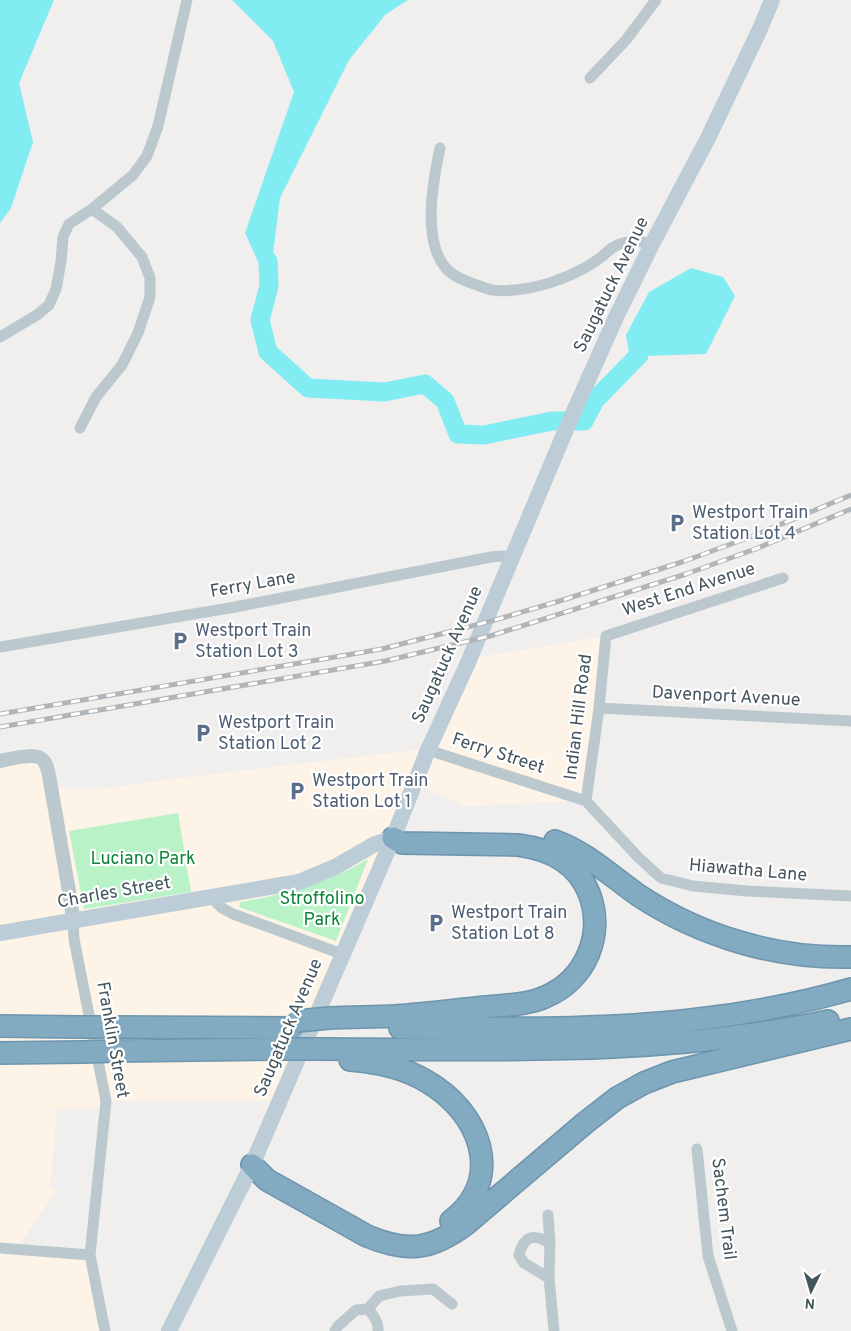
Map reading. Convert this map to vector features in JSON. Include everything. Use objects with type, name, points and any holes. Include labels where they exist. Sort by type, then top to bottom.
[{"type":"highway","points":[[393,838],[407,833],[461,833],[525,834],[548,839],[583,855],[653,904],[682,920],[712,932],[742,943],[771,950],[816,956],[851,957]]},
{"type":"highway","points":[[0,1026],[224,1028],[328,1023],[410,1015],[538,1000],[555,992],[569,982],[582,967],[594,940],[595,922],[592,902],[580,876],[561,858],[544,850],[518,845],[402,843],[393,838]]},
{"type":"highway","points":[[328,1023],[578,1027],[653,1024],[756,1011],[851,990]]},
{"type":"highway","points":[[0,1053],[231,1049],[316,1053],[661,1045],[774,1031],[851,1016]]},
{"type":"highway","points":[[252,1165],[267,1180],[380,1242],[400,1246],[432,1244],[443,1240],[466,1224],[603,1109],[630,1090],[672,1072],[851,1029]]},
{"type":"highway","points":[[252,1165],[267,1168],[371,1227],[396,1235],[417,1236],[439,1229],[458,1216],[472,1198],[477,1188],[481,1170],[480,1145],[474,1129],[456,1104],[426,1080],[414,1074],[390,1066],[316,1053]]},
{"type":"main road","name":"Saugatuck Avenue","points":[[169,1331],[252,1165],[393,838],[428,750],[467,665],[567,427],[617,315],[708,138],[772,0]]},
{"type":"main road","name":"Charles Street","points":[[0,932],[299,882],[336,867],[375,844],[393,838]]},
{"type":"street","points":[[0,337],[37,315],[49,304],[56,289],[63,237],[69,224],[133,175],[147,156],[158,126],[187,0]]},
{"type":"street","points":[[590,78],[626,40],[656,0]]},
{"type":"street","points":[[440,148],[431,204],[434,239],[445,267],[450,273],[467,282],[491,290],[512,290],[535,286],[565,278],[622,244],[643,242],[652,244]]},
{"type":"street","points":[[80,428],[96,397],[122,365],[138,333],[150,297],[150,278],[142,257],[117,227],[92,208]]},
{"type":"street","name":"Ferry Lane","points":[[0,647],[234,607],[491,557],[502,556],[512,558]]},
{"type":"street","name":"West End Avenue","points":[[606,636],[783,578]]},
{"type":"street","name":"Indian Hill Road","points":[[586,801],[599,708],[606,636]]},
{"type":"street","name":"Davenport Avenue","points":[[599,708],[851,721]]},
{"type":"street","name":"Ferry Street","points":[[428,750],[586,801]]},
{"type":"street","name":"Franklin Street","points":[[0,761],[38,756],[46,765],[49,774],[71,903],[74,938],[106,1101],[90,1254],[105,1331]]},
{"type":"street","name":"Hiawatha Lane","points":[[586,801],[638,857],[661,878],[702,887],[851,896]]},
{"type":"street","points":[[211,897],[222,908],[233,914],[342,954]]},
{"type":"street","name":"Sachem Trail","points":[[697,1150],[708,1256],[732,1331]]},
{"type":"street","points":[[548,1215],[550,1243],[549,1278],[554,1331]]},
{"type":"street","points":[[549,1278],[524,1263],[519,1255],[522,1244],[532,1237],[540,1237],[550,1243]]},
{"type":"street","points":[[0,1248],[90,1254]]},
{"type":"street","points":[[335,1331],[356,1310],[368,1309],[379,1296],[400,1291],[432,1289],[452,1304]]},
{"type":"street","points":[[368,1309],[375,1317],[379,1328],[378,1331]]},
{"type":"shaded area","points":[[606,636],[586,801],[464,806],[415,783],[279,1101],[106,1101],[105,1109],[56,1109],[50,1188],[58,1189],[20,1244],[81,1249],[90,1255],[105,1331],[0,1331],[0,761],[33,756],[50,781],[64,789],[102,789],[425,749],[469,659]]},
{"type":"green space","name":"Luciano Park","points":[[178,813],[191,892],[84,909],[69,831]]},
{"type":"green space","name":"Stroffolino Park","points":[[368,859],[336,941],[239,907],[240,902],[286,893],[319,882],[345,872]]},
{"type":"water","points":[[0,0],[54,0],[19,83],[33,142],[11,208],[0,223]]},
{"type":"water","points":[[232,0],[408,0],[386,14],[349,60],[280,198],[269,286],[245,233],[294,92],[273,41]]},
{"type":"water","points":[[691,268],[723,277],[735,296],[706,354],[645,356],[629,353],[626,335],[649,292]]},
{"type":"waterway","points":[[268,261],[269,286],[260,320],[268,352],[308,388],[384,392],[425,384],[445,401],[458,434],[484,435],[552,421],[584,421],[595,400],[639,355]]},
{"type":"railway","points":[[0,714],[382,649],[495,620],[682,562],[753,536],[851,495]]},
{"type":"railway","points":[[0,727],[385,661],[490,636],[686,574],[758,548],[851,509]]},
{"type":"place","name":"Westport Train Station Lot 4","points":[[677,523]]},
{"type":"place","name":"Westport Train Station Lot 3","points":[[180,641]]},
{"type":"place","name":"Westport Train Station Lot 2","points":[[203,733]]},
{"type":"place","name":"Westport Train Station Lot 1","points":[[297,791]]},
{"type":"place","name":"Westport Train Station Lot 8","points":[[436,923]]}]
